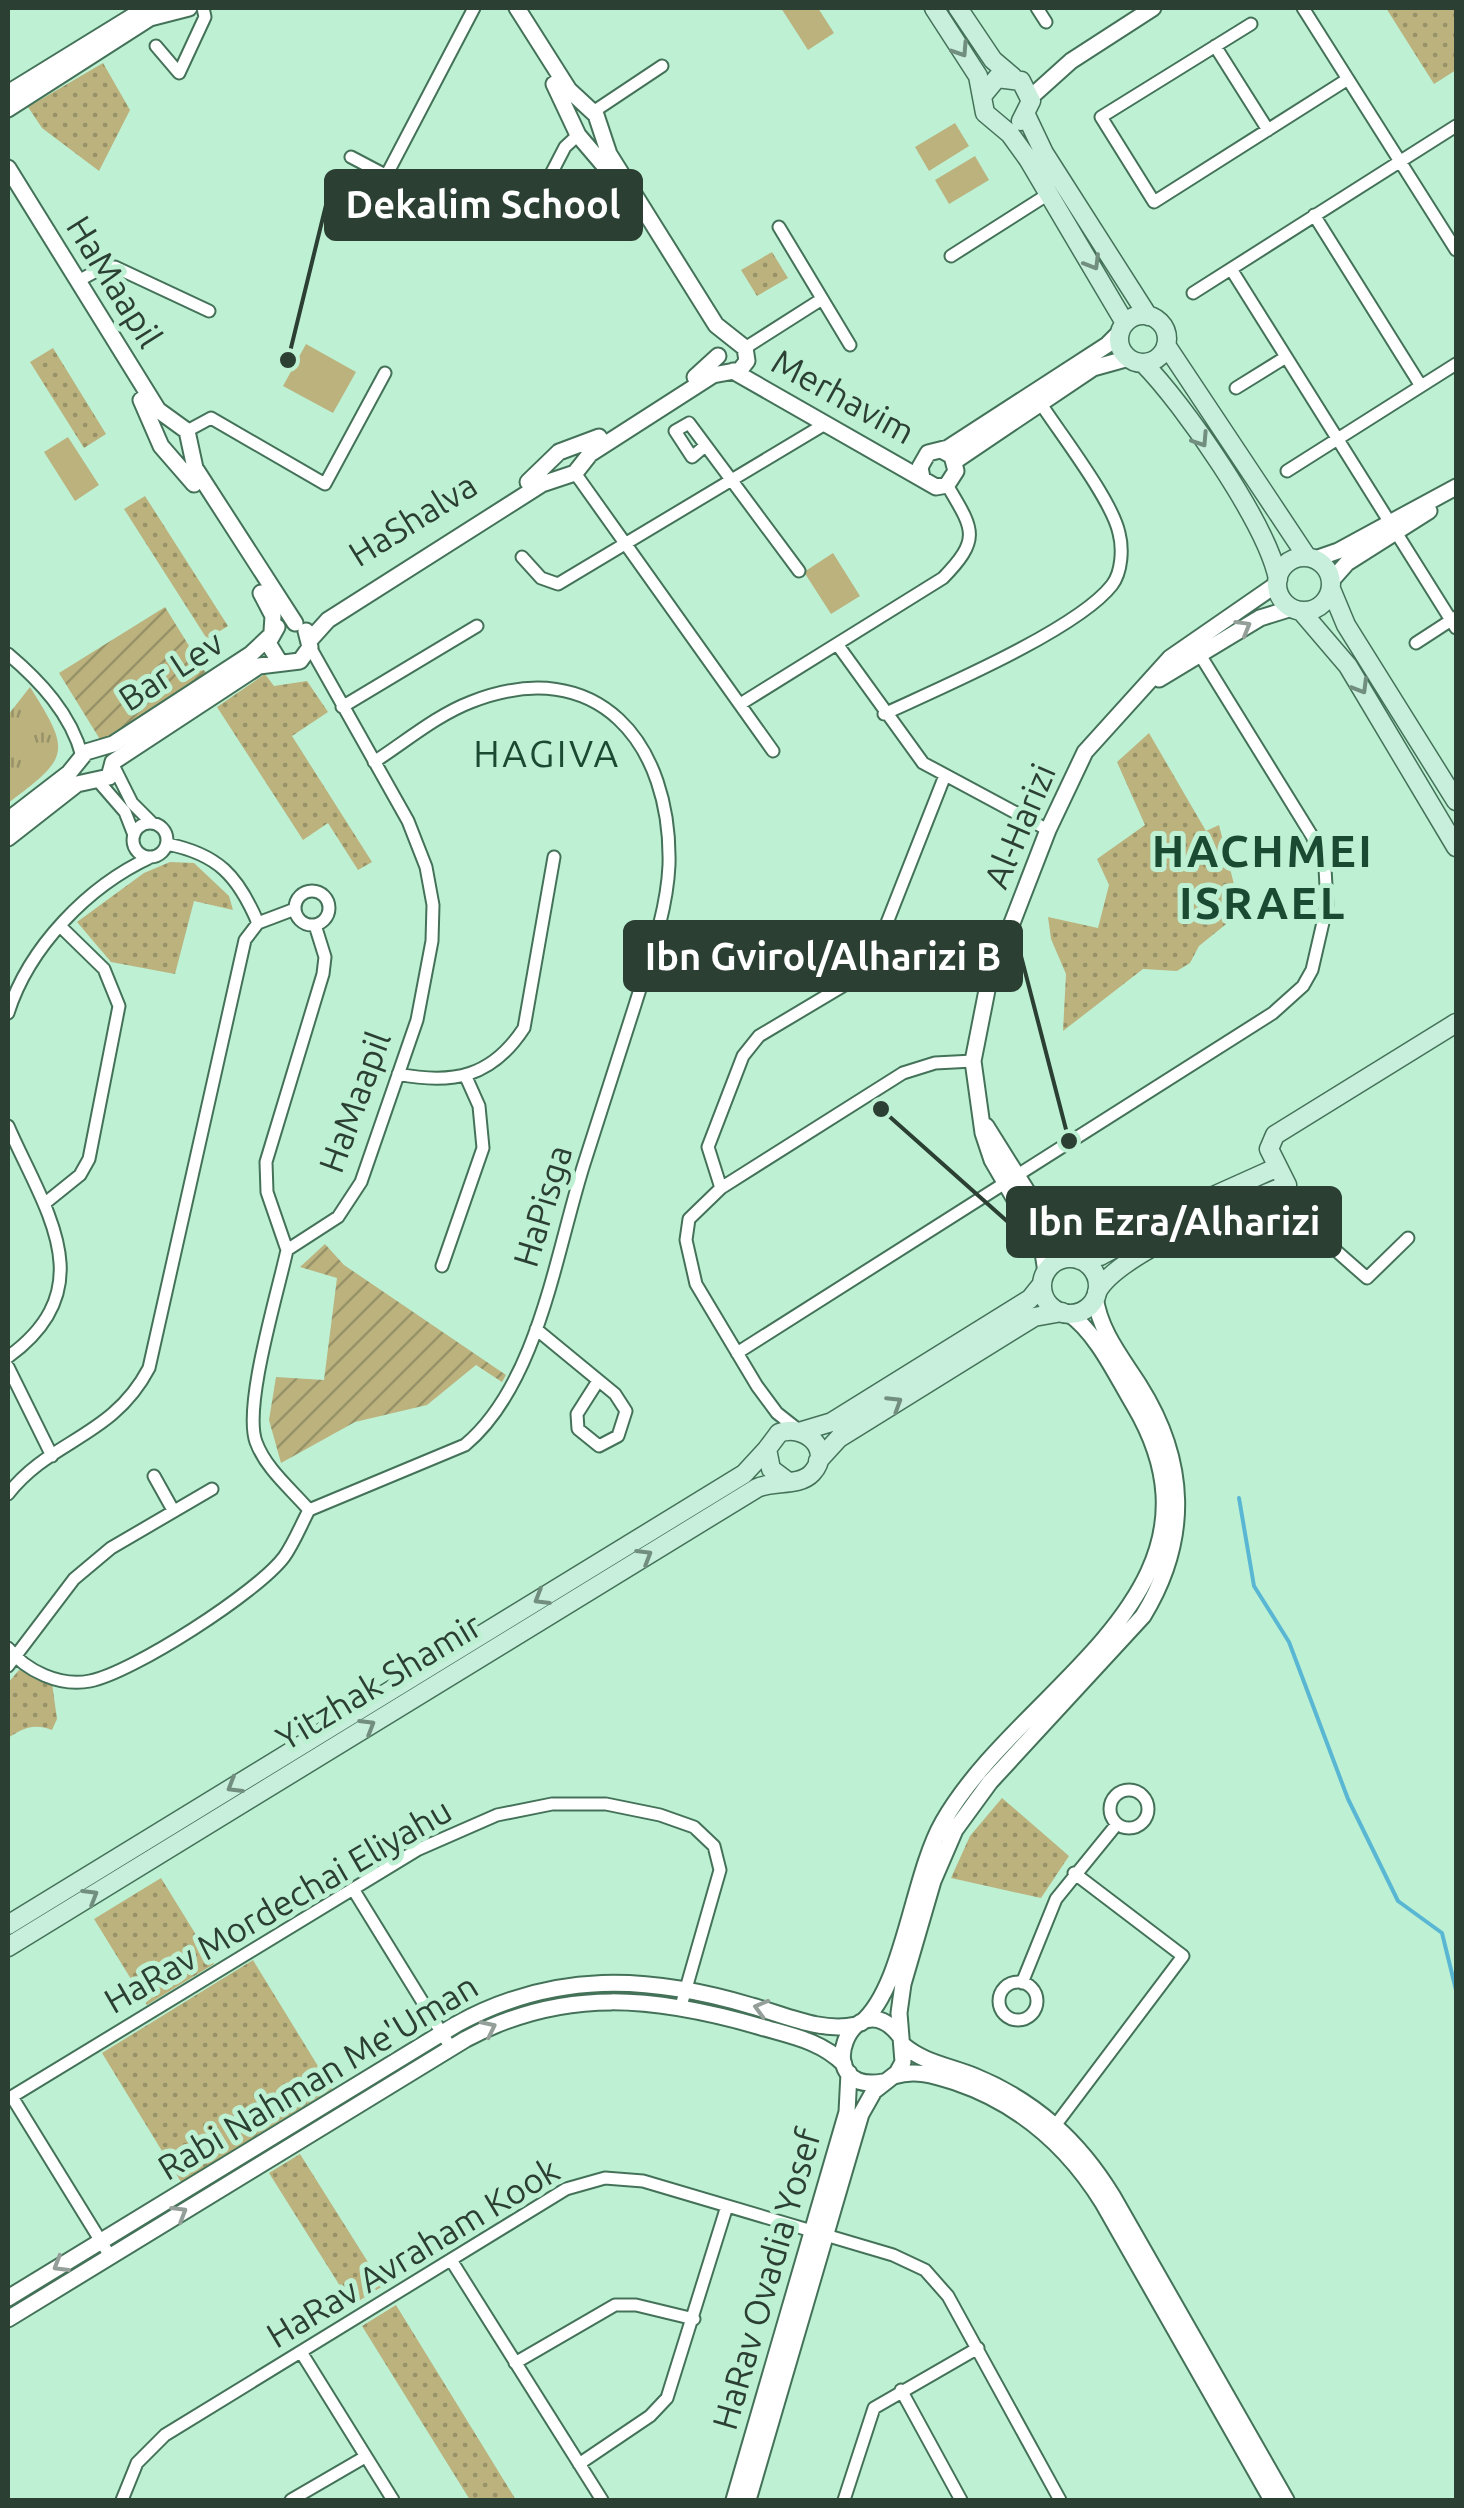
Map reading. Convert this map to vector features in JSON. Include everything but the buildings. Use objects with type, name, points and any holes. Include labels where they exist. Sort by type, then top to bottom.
[{"type":"main road","points":[[934,8],[978,76],[986,113],[1000,124],[1050,193],[1123,328],[1121,349],[1179,406],[1258,528],[1283,601],[1348,666],[1456,847]]},
{"type":"main road","points":[[958,8],[993,60],[1023,93],[1044,153],[1148,316],[1162,326],[1166,345],[1311,558],[1327,570],[1346,625],[1456,802]]},
{"type":"main road","points":[[983,96],[994,80],[1023,93]]},
{"type":"main road","points":[[1000,124],[1014,124],[1023,93]]},
{"type":"main road","points":[[1123,328],[1148,316]]},
{"type":"main road","points":[[1136,360],[1155,360],[1166,345]]},
{"type":"main road","points":[[1277,581],[1290,560],[1311,558]]},
{"type":"main road","points":[[1296,610],[1321,606],[1331,585]]},
{"type":"main road","points":[[1278,1167],[1200,1202],[1104,1254],[1059,1260],[1030,1300],[832,1422],[782,1431],[769,1446],[770,1469],[787,1481],[806,1478],[838,1438],[1018,1327],[1042,1313],[1084,1309],[1109,1276],[1136,1259],[1287,1185],[1278,1167],[1269,1149],[1275,1135],[1456,1023]]},
{"type":"main road","points":[[1078,1259],[1093,1271],[1096,1294]]},
{"type":"main road","points":[[1044,1278],[1046,1300],[1065,1313]]},
{"type":"main road","points":[[800,1430],[817,1445],[818,1461]]},
{"type":"main road","name":"Yitzhak Shamir","points":[[8,1925],[744,1474],[769,1446]]},
{"type":"main road","name":"Yitzhak Shamir","points":[[8,1947],[756,1488],[787,1481]]},
{"type":"street","points":[[8,93],[146,8]]},
{"type":"street","points":[[156,46],[179,73],[205,16],[203,8]]},
{"type":"street","points":[[386,176],[474,8]]},
{"type":"street","name":"Merhavim","points":[[506,8],[723,368],[738,359]]},
{"type":"street","points":[[517,8],[569,90],[589,109]]},
{"type":"street","points":[[1037,8],[1046,22]]},
{"type":"street","points":[[1023,93],[1153,8]]},
{"type":"street","points":[[1302,8],[1456,250]]},
{"type":"street","points":[[8,109],[150,18],[177,9]]},
{"type":"street","points":[[1251,24],[1101,116],[1154,202],[1348,79]]},
{"type":"street","points":[[1214,46],[1268,130]]},
{"type":"street","points":[[579,132],[576,109],[589,109],[662,66]]},
{"type":"street","name":"Merhavim","points":[[589,109],[602,129],[609,154],[738,359],[825,424],[922,478]]},
{"type":"street","points":[[1192,293],[1456,126]]},
{"type":"street","points":[[579,132],[598,140],[602,129]]},
{"type":"street","points":[[538,201],[564,147],[579,132]]},
{"type":"street","points":[[351,158],[467,218]]},
{"type":"street","name":"HaMaapil","points":[[8,168],[158,410],[183,432],[195,468],[297,624]]},
{"type":"street","name":"HaMaapil","points":[[8,188],[150,414],[158,436]]},
{"type":"street","points":[[951,256],[1050,193]]},
{"type":"street","points":[[1314,215],[1421,386]]},
{"type":"street","points":[[779,227],[850,345]]},
{"type":"street","points":[[78,282],[102,268],[116,266],[209,311]]},
{"type":"street","points":[[1231,269],[1455,622],[1416,643]]},
{"type":"street","points":[[572,472],[579,458],[569,450],[606,433],[718,354],[724,344],[738,359],[822,299]]},
{"type":"street","points":[[948,456],[1107,345],[1123,328]]},
{"type":"street","points":[[1236,388],[1286,356]]},
{"type":"street","name":"Merhavim","points":[[738,359],[833,417],[910,457],[924,457]]},
{"type":"street","name":"HaShalva","points":[[310,643],[328,620],[572,472],[590,454],[738,359]]},
{"type":"street","points":[[947,485],[930,485],[922,478],[924,457],[948,456],[1094,368],[1136,360]]},
{"type":"street","points":[[1287,471],[1456,364]]},
{"type":"street","points":[[271,634],[282,624],[297,624],[310,643],[305,658],[284,663],[269,650],[267,603],[187,474],[160,446],[158,436],[164,427],[183,432],[211,418],[326,484],[385,373]]},
{"type":"street","points":[[884,714],[988,666],[1083,609],[1113,584],[1121,556],[1119,530],[1039,401]]},
{"type":"street","points":[[522,557],[541,578],[558,584],[825,424]]},
{"type":"street","points":[[168,453],[184,450],[183,432]]},
{"type":"street","points":[[705,446],[799,571]]},
{"type":"street","name":"HaShalva","points":[[297,624],[538,476],[569,450]]},
{"type":"street","points":[[947,485],[956,472],[948,456]]},
{"type":"street","points":[[554,459],[554,467],[572,472],[773,751]]},
{"type":"street","points":[[742,704],[943,578],[962,559],[971,543],[972,526],[947,485]]},
{"type":"street","points":[[1331,585],[1347,563],[1394,527],[1456,489]]},
{"type":"street","points":[[1311,558],[1394,527]]},
{"type":"street","name":"Al-Harizi","points":[[1078,1259],[1060,1244],[986,1146],[973,1061],[988,985],[1048,830],[1085,752],[1136,696],[1277,581]]},
{"type":"street","name":"Al-Harizi","points":[[1195,648],[1260,618],[1296,610]]},
{"type":"street","points":[[342,707],[477,626]]},
{"type":"street","name":"Bar Lev","points":[[8,820],[90,753],[252,654],[271,634]]},
{"type":"street","name":"HaMaapil","points":[[287,1250],[314,1236],[349,1202],[361,1182],[428,980],[433,905],[426,867],[408,820],[329,687],[310,643]]},
{"type":"street","points":[[837,644],[884,714],[924,764],[1048,830]]},
{"type":"street","points":[[738,1353],[1273,1012],[1303,986],[1318,950],[1327,886],[1320,852],[1195,648]]},
{"type":"street","points":[[8,654],[39,682],[90,753],[113,765],[132,803],[152,824],[162,828],[167,844]]},
{"type":"street","name":"HaMaapil","points":[[284,663],[310,671],[329,687]]},
{"type":"street","name":"Bar Lev","points":[[94,781],[109,777],[113,765],[258,666],[284,663]]},
{"type":"street","name":"HaPisga","points":[[310,1510],[466,1445],[484,1429],[515,1384],[536,1329],[559,1244],[656,939],[669,868],[666,812],[658,772],[631,732],[602,704],[563,690],[526,687],[470,702],[374,762]]},
{"type":"street","points":[[90,753],[81,772],[124,812],[134,841],[151,857]]},
{"type":"street","points":[[721,1188],[708,1147],[744,1056],[760,1036],[868,971],[944,778]]},
{"type":"street","points":[[8,838],[94,781]]},
{"type":"street","points":[[114,881],[127,866],[141,826],[152,824]]},
{"type":"street","points":[[8,1013],[30,961],[60,926],[167,844]]},
{"type":"street","points":[[167,844],[213,858],[241,890],[258,923]]},
{"type":"street","points":[[398,1074],[427,1080],[466,1077],[494,1064],[524,1028],[554,857]]},
{"type":"street","points":[[8,1494],[52,1456],[115,1416],[135,1396],[149,1368],[246,940],[258,923],[295,909],[305,892],[320,892],[329,910],[315,924]]},
{"type":"street","points":[[295,909],[302,921],[315,924]]},
{"type":"street","points":[[212,1489],[111,1548],[74,1578],[10,1657],[62,1682],[88,1682],[120,1672],[263,1579],[284,1556],[310,1510],[263,1458],[254,1439],[252,1416],[287,1250],[267,1192],[266,1162],[324,974],[325,957],[315,924]]},
{"type":"street","points":[[44,1204],[80,1175],[88,1159],[119,1006],[104,969],[60,926]]},
{"type":"street","points":[[800,1430],[777,1413],[757,1386],[696,1284],[686,1240],[690,1219],[721,1188],[903,1073],[935,1063],[973,1061]]},
{"type":"street","points":[[442,1266],[482,1148],[479,1106],[466,1077]]},
{"type":"street","points":[[8,1126],[58,1234],[61,1271],[43,1323],[8,1357]]},
{"type":"street","name":"Al-Harizi","points":[[1010,1178],[1042,1246],[1044,1278]]},
{"type":"street","points":[[1287,1185],[1332,1248],[1367,1278],[1408,1238]]},
{"type":"street","points":[[889,2078],[903,2062],[899,2008],[903,1984],[933,1881],[955,1830],[990,1782],[1143,1616],[1175,1545],[1179,1494],[1169,1443],[1104,1330],[1096,1294]]},
{"type":"street","points":[[1065,1313],[1094,1342],[1155,1448],[1164,1495],[1157,1553],[1131,1608],[978,1772],[949,1812],[924,1862],[885,1992],[843,2042],[846,2068],[864,2082],[923,2073],[964,2085],[1052,2130],[1103,2203],[1272,2500]]},
{"type":"street","points":[[536,1329],[598,1380],[615,1394],[626,1411],[618,1436],[598,1446],[578,1429],[577,1414],[598,1380]]},
{"type":"street","points":[[8,1367],[52,1456]]},
{"type":"street","points":[[757,1386],[773,1425],[769,1446]]},
{"type":"street","points":[[154,1476],[173,1510]]},
{"type":"street","name":"HaRav Mordechai Eliyahu","points":[[10,2098],[444,1836],[524,1808],[592,1803],[660,1815],[706,1835],[720,1864],[681,2006]]},
{"type":"street","points":[[1022,1983],[1049,1911],[1074,1873],[1117,1824]]},
{"type":"street","points":[[1052,2130],[1183,1956],[1074,1873]]},
{"type":"street","points":[[353,1889],[451,2048]]},
{"type":"street","name":"Rabi Nahman Me'Uman","points":[[8,2298],[441,2033],[498,2003],[557,1986],[623,1981],[686,1988],[824,2027],[858,2024]]},
{"type":"street","name":"Rabi Nahman Me'Uman","points":[[8,2319],[451,2048],[505,2020],[548,2006],[623,1999],[681,2006],[816,2043],[846,2068]]},
{"type":"street","points":[[858,2024],[882,2022],[929,2061],[1014,2095],[1103,2181],[1286,2500]]},
{"type":"street","name":"HaRav Ovadia Yosef","points":[[748,2500],[819,2234],[848,2108],[846,2068]]},
{"type":"street","name":"HaRav Ovadia Yosef","points":[[734,2500],[861,2114],[871,2094],[889,2078]]},
{"type":"street","points":[[10,2098],[110,2256]]},
{"type":"street","name":"HaRav Avraham Kook","points":[[122,2500],[137,2463],[153,2444],[566,2190],[596,2179],[634,2179],[902,2258],[924,2270],[948,2296],[1060,2500]]},
{"type":"street","points":[[579,2464],[660,2408],[673,2386],[727,2206]]},
{"type":"street","points":[[451,2260],[602,2500]]},
{"type":"street","points":[[515,2363],[615,2305],[636,2305],[694,2320]]},
{"type":"street","points":[[844,2500],[870,2415],[879,2404],[978,2348]]},
{"type":"street","points":[[300,2352],[392,2500]]},
{"type":"street","points":[[901,2390],[960,2500]]},
{"type":"street","points":[[291,2500],[366,2457]]},
{"type":"green space","points":[[781,8],[818,8],[834,33],[808,50]]},
{"type":"green space","points":[[1386,8],[1456,8],[1456,70],[1434,84]]},
{"type":"green space","points":[[103,63],[130,110],[99,171],[42,128],[28,107]]},
{"type":"green space","points":[[955,123],[969,146],[929,171],[915,147]]},
{"type":"green space","points":[[975,156],[989,180],[949,204],[935,180]]},
{"type":"green space","points":[[772,252],[788,278],[757,296],[741,270]]},
{"type":"green space","points":[[306,344],[356,372],[333,413],[283,386]]},
{"type":"green space","points":[[53,348],[106,434],[84,448],[30,362]]},
{"type":"green space","points":[[68,437],[99,485],[75,501],[44,452]]},
{"type":"green space","points":[[145,496],[228,626],[207,639],[124,509]]},
{"type":"green space","points":[[833,553],[860,596],[831,614],[804,572]]},
{"type":"green space","points":[[165,607],[207,675],[101,741],[59,673]]},
{"type":"green space","points":[[265,674],[274,686],[307,681],[328,712],[292,736],[372,862],[358,870],[328,823],[303,840],[217,707]]},
{"type":"green space","points":[[30,687],[53,726],[58,752],[43,775],[8,803],[8,715]]},
{"type":"green space","points":[[1149,733],[1206,831],[1219,825],[1241,912],[1199,946],[1190,963],[1177,971],[1143,969],[1063,1031],[1066,974],[1051,939],[1048,917],[1098,928],[1109,885],[1097,859],[1145,825],[1117,762]]},
{"type":"green space","points":[[170,862],[194,863],[229,896],[233,910],[194,901],[175,974],[111,962],[77,922],[144,873]]},
{"type":"green space","points":[[325,1244],[344,1265],[506,1375],[502,1382],[476,1365],[427,1405],[355,1422],[281,1463],[269,1420],[276,1377],[324,1380],[337,1278],[300,1267]]},
{"type":"green space","points":[[19,1670],[52,1683],[57,1719],[52,1730],[29,1728],[8,1738],[8,1683]]},
{"type":"green space","points":[[1002,1798],[1069,1856],[1041,1898],[951,1878],[970,1836]]},
{"type":"green space","points":[[161,1878],[214,1964],[147,2005],[94,1919]]},
{"type":"green space","points":[[253,1960],[332,2089],[181,2182],[102,2053]]},
{"type":"green space","points":[[300,2154],[383,2286],[352,2305],[269,2173]]},
{"type":"green space","points":[[396,2305],[516,2500],[470,2500],[362,2326]]},
{"type":"waterway","points":[[1239,1498],[1254,1586],[1289,1642],[1348,1799],[1398,1901],[1442,1933],[1456,1990]]},
{"type":"place","name":"Dekalim School","points":[[288,360]]},
{"type":"place","name":"Ibn Ezra/Alharizi","points":[[881,1109]]},
{"type":"place","name":"Ibn Gvirol/Alharizi B","points":[[1069,1141]]},
{"type":"district","name":"HAGIVA","points":[[547,754]]},
{"type":"district","name":"HACHMEI ISRAEL","points":[[1263,877]]}]
